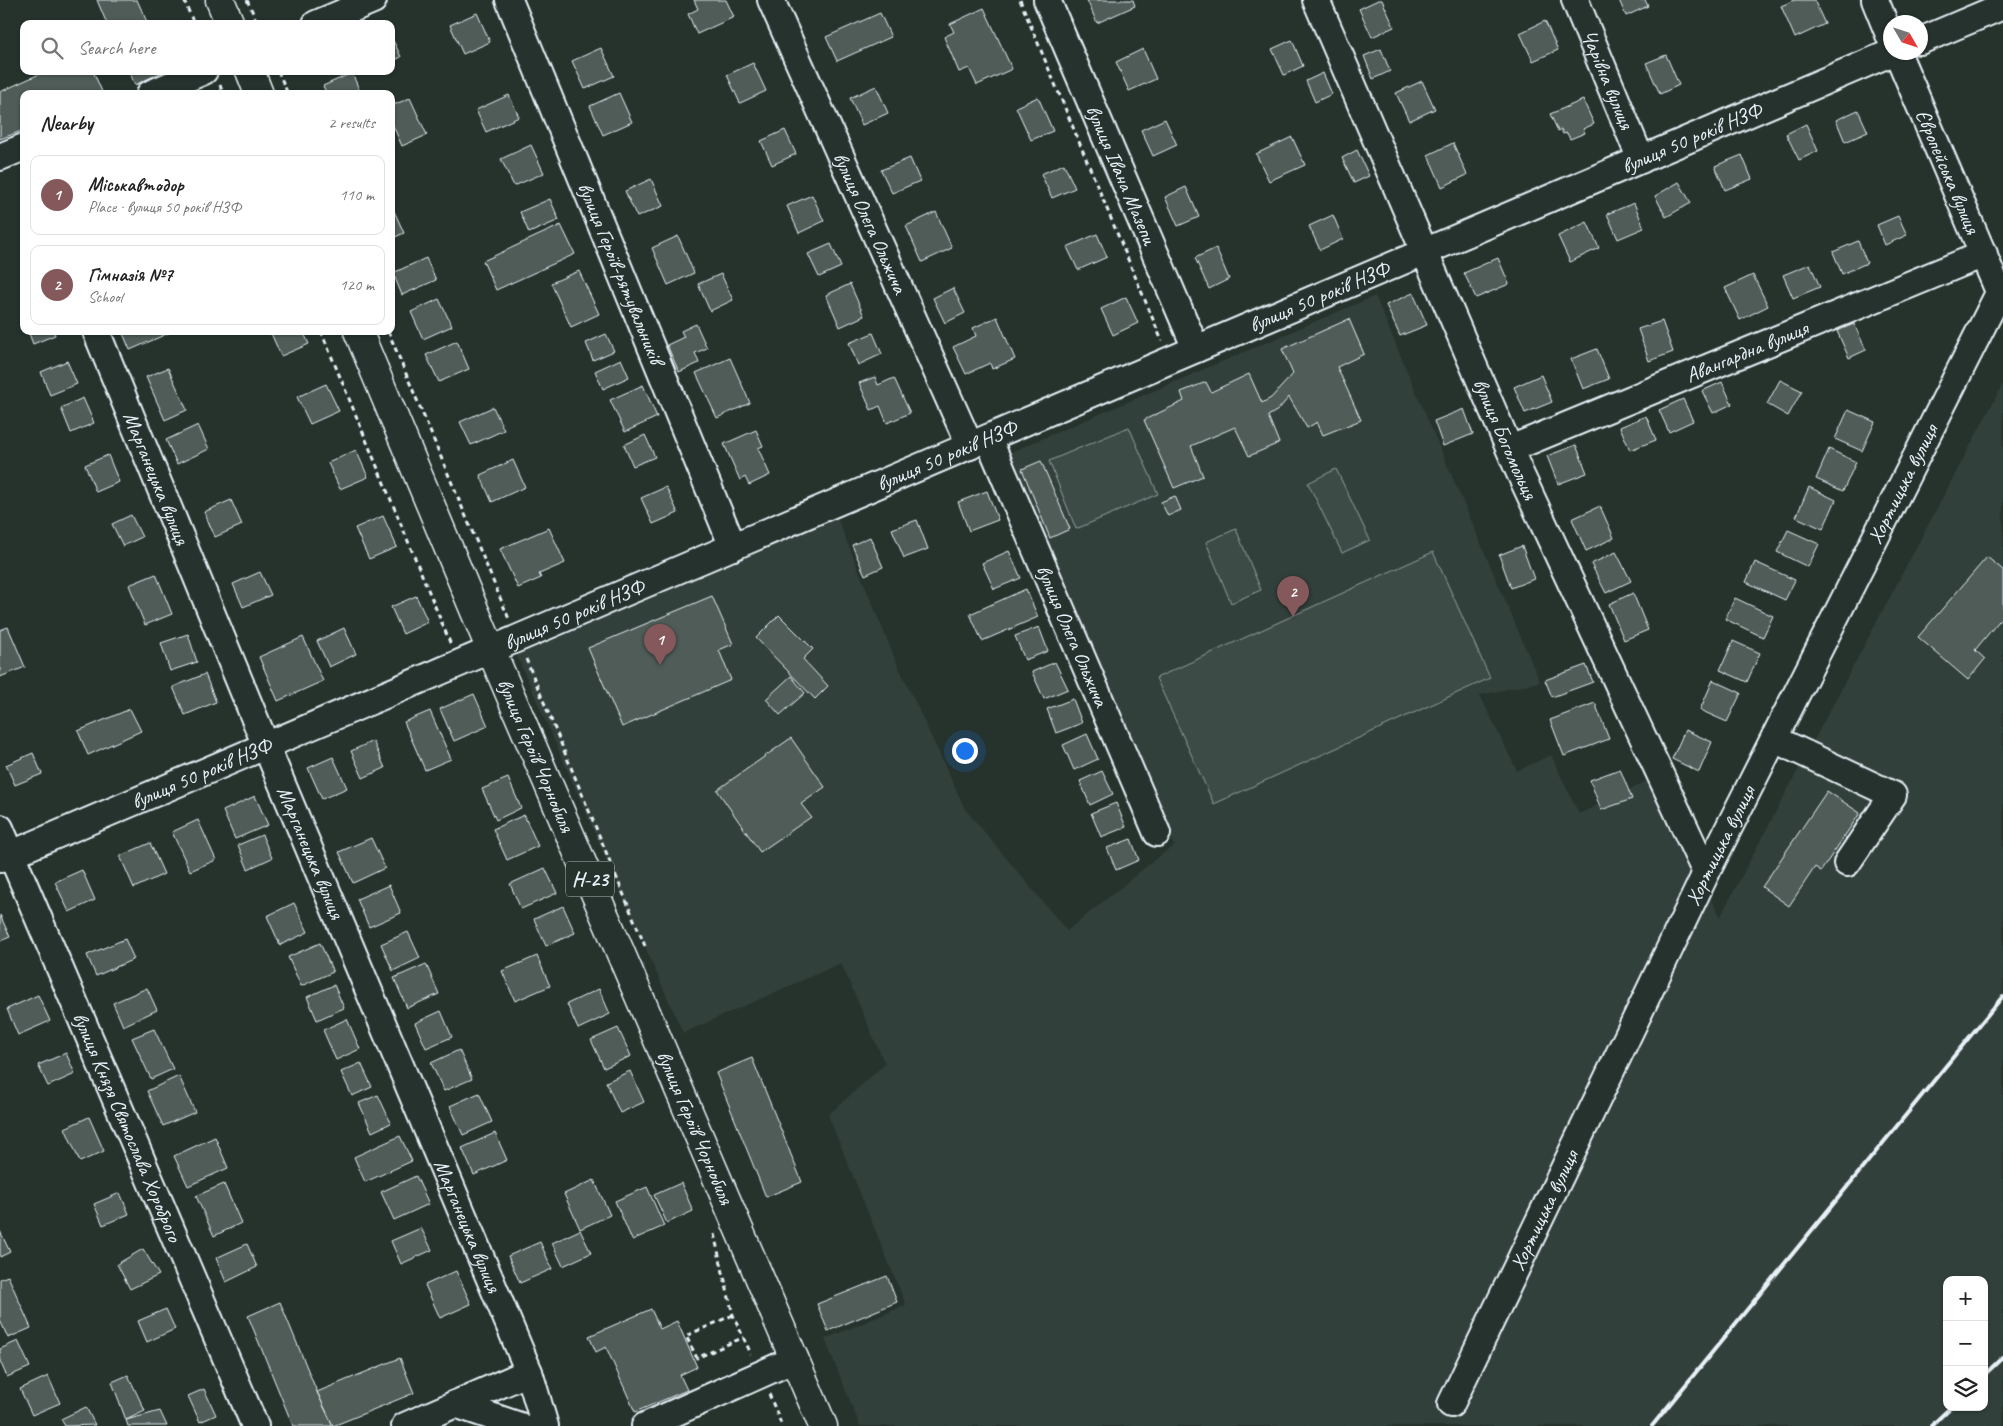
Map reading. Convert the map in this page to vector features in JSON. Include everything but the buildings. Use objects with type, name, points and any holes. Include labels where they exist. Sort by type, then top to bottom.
[{"type":"main road","points":[[220,0],[228,20]]},
{"type":"main road","points":[[252,75],[258,90]]},
{"type":"main road","name":"вулиця Героїв Чорнобиля","points":[[360,335],[491,650],[823,1426]]},
{"type":"street","points":[[326,20],[373,0]]},
{"type":"street","name":"вулиця Героїв-рятувальників","points":[[509,0],[733,547]]},
{"type":"street","name":"вулиця Олега Ольжича","points":[[770,0],[979,442],[1156,833]]},
{"type":"street","name":"вулиця Івана Мазепи","points":[[1047,0],[1196,350]]},
{"type":"street","name":"вулиця Богомольця","points":[[1316,0],[1510,449],[1706,873]]},
{"type":"street","name":"Чарівна вулиця","points":[[1575,0],[1641,160]]},
{"type":"street","points":[[1875,0],[1883,20]]},
{"type":"street","points":[[1928,38],[2003,6]]},
{"type":"street","name":"вулиця 50 років НЗФ","points":[[6,857],[1883,56]]},
{"type":"street","name":"Європейська вулиця","points":[[1900,60],[2002,294]]},
{"type":"street","points":[[159,90],[195,75]]},
{"type":"street","name":"Авангардна вулиця","points":[[1510,449],[1984,254]]},
{"type":"street","name":"Хортицька вулиця","points":[[1451,1404],[1706,873],[2002,294]]},
{"type":"street","name":"Марганецька вулиця","points":[[98,335],[266,746],[529,1372],[545,1426]]},
{"type":"street","points":[[1774,739],[1893,795],[1847,863]]},
{"type":"street","name":"вулиця Князя Святослава Хороброго","points":[[0,828],[6,857],[255,1426]]},
{"type":"street","points":[[645,1426],[795,1359]]},
{"type":"street","points":[[405,1426],[529,1372]]},
{"type":"street","points":[[455,1404],[520,1426]]},
{"type":"path","points":[[184,0],[192,20]]},
{"type":"path","points":[[247,0],[256,20]]},
{"type":"path","points":[[1020,0],[1170,361]]},
{"type":"path","points":[[280,75],[286,90]]},
{"type":"path","points":[[323,335],[459,664]]},
{"type":"path","points":[[390,335],[647,950]]},
{"type":"path","points":[[714,1232],[734,1315],[782,1426]]},
{"type":"path","points":[[734,1315],[686,1336],[696,1358],[744,1337]]},
{"type":"shaded area","points":[[1375,296],[1540,682],[1480,695],[1517,771],[1551,755],[1579,814],[1651,779],[1720,917],[2003,384],[2003,1426],[860,1426],[825,1339],[906,1305],[828,1115],[885,1064],[841,963],[683,1033],[514,649],[834,510],[895,659],[965,809],[1067,931],[1174,846],[1004,455]]},
{"type":"shaded area","points":[[1129,427],[1158,494],[1076,529],[1049,461]]},
{"type":"shaded area","points":[[1336,469],[1370,540],[1342,553],[1308,483]]},
{"type":"shaded area","points":[[1236,529],[1261,590],[1231,603],[1206,542]]},
{"type":"shaded area","points":[[1433,552],[1490,678],[1214,804],[1156,678]]},
{"type":"railway","points":[[1652,1426],[2003,996]]},
{"type":"railway","points":[[1988,1371],[2003,1357]]},
{"type":"railway","points":[[1931,1426],[1947,1411]]},
{"type":"place","name":"Гімназія №7","points":[[1293,617]]},
{"type":"place","name":"Міськавтодор","points":[[660,665]]}]
